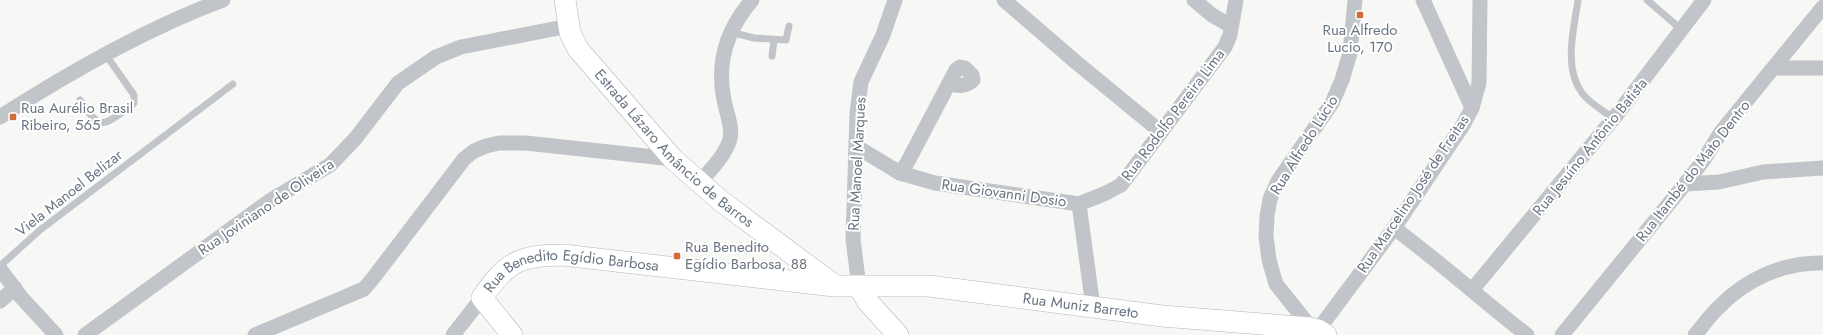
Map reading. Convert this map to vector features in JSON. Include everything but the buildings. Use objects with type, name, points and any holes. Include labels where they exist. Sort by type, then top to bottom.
[{"type":"street","points":[[0,117],[35,95],[159,26],[223,0]]},
{"type":"street","name":"Estrada Lázaro Amâncio de Barros","points":[[565,0],[571,38],[578,49],[673,159],[721,201],[834,286]]},
{"type":"street","points":[[700,182],[724,151],[730,138],[721,76],[725,47],[730,32],[752,0]]},
{"type":"street","name":"Rua Manoel Marques","points":[[859,287],[853,239],[857,113],[861,82],[887,23],[895,0]]},
{"type":"street","points":[[1004,0],[1077,63],[1161,132]]},
{"type":"street","points":[[1194,0],[1212,15],[1231,26]]},
{"type":"street","name":"Rua Rodolfo Pereira Lima","points":[[1079,204],[1121,185],[1225,47],[1236,0]]},
{"type":"street","name":"Rua Alfredo Lúcio","points":[[1318,331],[1276,284],[1269,260],[1266,236],[1267,216],[1270,199],[1278,181],[1332,103],[1342,80],[1350,53],[1355,0]]},
{"type":"street","points":[[1423,0],[1472,108]]},
{"type":"street","name":"Rua Marcelino José de Freitas","points":[[1318,331],[1394,228],[1463,125],[1472,108],[1479,83],[1480,0]]},
{"type":"street","name":"Rua Jesuíno Antônio Batista","points":[[1472,290],[1613,118],[1704,0]]},
{"type":"street","name":"Rua Itambé do Mato Dentro","points":[[1562,335],[1685,184],[1703,161],[1721,132],[1775,68],[1823,7]]},
{"type":"street","name":"Rua Joviniano de Oliveira","points":[[85,335],[271,200],[330,165],[355,139],[398,83],[436,57],[462,47],[569,26]]},
{"type":"street","points":[[1775,68],[1823,68]]},
{"type":"street","points":[[900,172],[950,84]]},
{"type":"street","points":[[255,335],[364,289],[464,159],[474,151],[499,143],[526,143],[673,159]]},
{"type":"street","name":"Rua Giovanni Dosio","points":[[857,147],[900,172],[935,182],[1079,204],[1093,307]]},
{"type":"street","points":[[1685,184],[1719,182],[1763,172],[1823,168]]},
{"type":"street","points":[[1394,228],[1443,265],[1527,335]]},
{"type":"street","name":"Rua Benedito Egídio Barbosa","points":[[453,335],[501,273],[512,263],[539,255],[563,255],[834,286]]},
{"type":"street","points":[[1695,335],[1727,299],[1759,277],[1800,265],[1823,263]]},
{"type":"street","points":[[0,269],[56,335]]},
{"type":"street","points":[[882,285],[896,332]]},
{"type":"street","name":"Rua Muniz Barreto","points":[[834,286],[928,286],[1162,316],[1318,331]]},
{"type":"street","points":[[859,287],[868,302],[896,332]]},
{"type":"street","points":[[0,302],[15,288]]},
{"type":"street","points":[[482,298],[512,335]]},
{"type":"lane","points":[[1578,0],[1571,62],[1576,79],[1583,93],[1613,118]]},
{"type":"lane","points":[[1647,0],[1682,30]]},
{"type":"lane","points":[[730,32],[742,36],[786,40],[789,26]]},
{"type":"lane","points":[[772,56],[774,40]]},
{"type":"lane","points":[[80,100],[92,119],[100,123],[105,123],[134,104],[134,95],[106,55]]},
{"type":"lane","name":"Viela Manoel Belizar","points":[[0,266],[40,230],[233,84]]},
{"type":"place","name":"Rua Alfredo Lucio, 170","points":[[1360,15]]},
{"type":"place","name":"Rua Aurélio Brasil Ribeiro, 565","points":[[13,117]]},
{"type":"place","name":"Rua Benedito Egídio Barbosa, 88","points":[[677,256]]}]
